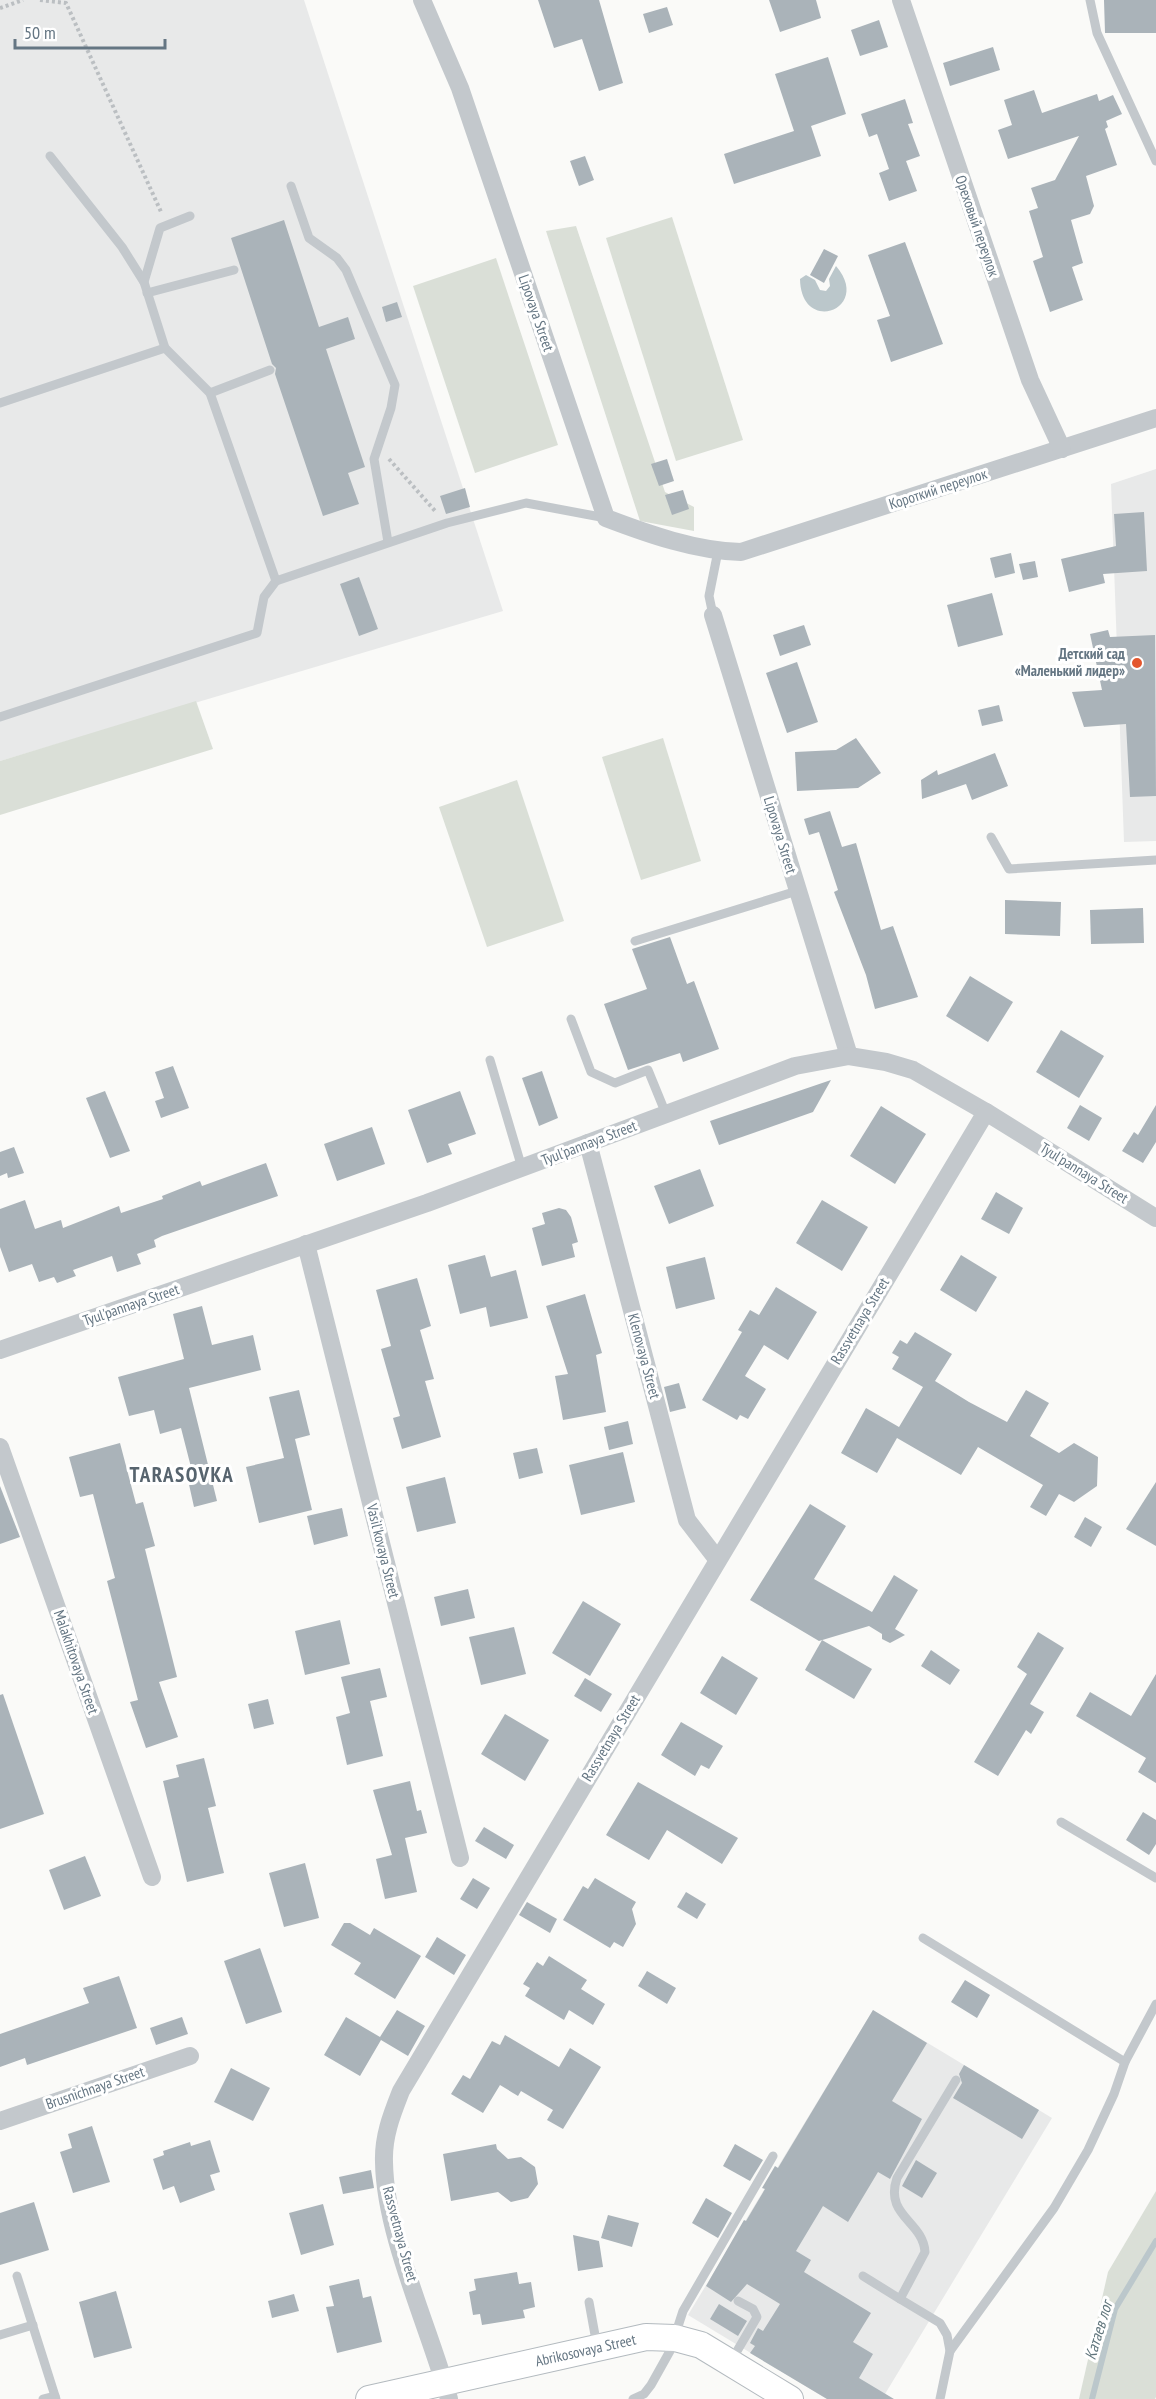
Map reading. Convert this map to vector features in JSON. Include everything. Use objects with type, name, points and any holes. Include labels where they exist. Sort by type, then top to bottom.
[{"type":"street","name":"Lipovaya Street","points":[[422,0],[460,88],[606,518]]},
{"type":"street","name":"Ореховый переулок","points":[[901,0],[1030,380],[1062,449]]},
{"type":"street","name":"Короткий переулок","points":[[718,551],[741,552],[769,544],[1156,418]]},
{"type":"street","points":[[606,518],[718,551]]},
{"type":"street","name":"Lipovaya Street","points":[[713,615],[849,1056]]},
{"type":"street","name":"Tyul'pannaya Street","points":[[0,1350],[522,1168],[795,1066],[849,1056],[886,1062],[913,1070],[986,1112],[1156,1218]]},
{"type":"street","name":"Rassvetnaya Street","points":[[447,2390],[399,2242],[390,2206],[384,2161],[387,2127],[401,2091],[986,1112]]},
{"type":"street","name":"Klenovaya Street","points":[[588,1143],[687,1520],[717,1560]]},
{"type":"street","name":"Vasil'kovaya Street","points":[[306,1244],[460,1858]]},
{"type":"street","name":"Malakhitovaya Street","points":[[0,1447],[152,1876]]},
{"type":"street","name":"Brusnichnaya Street","points":[[0,2121],[190,2056]]},
{"type":"street","name":"Abrikosovaya Street","points":[[369,2399],[447,2390],[597,2348],[646,2337],[675,2338],[700,2345],[790,2399]]},
{"type":"lane","points":[[1090,0],[1097,33],[1156,161]]},
{"type":"lane","points":[[50,156],[122,247],[144,282],[165,348],[210,393],[276,581]]},
{"type":"lane","points":[[291,186],[309,238],[337,258],[346,270],[396,385],[374,459],[388,542]]},
{"type":"lane","points":[[144,282],[160,228],[189,216]]},
{"type":"lane","points":[[147,293],[234,270]]},
{"type":"lane","points":[[0,402],[165,348]]},
{"type":"lane","points":[[210,393],[270,370]]},
{"type":"lane","points":[[0,717],[257,633],[264,597],[276,581],[388,542],[447,523],[526,503],[606,518]]},
{"type":"lane","points":[[713,615],[709,596],[718,551]]},
{"type":"lane","points":[[991,837],[1009,868],[1156,860]]},
{"type":"lane","points":[[635,941],[797,891]]},
{"type":"lane","points":[[571,1019],[591,1072],[615,1083],[648,1070],[666,1114]]},
{"type":"lane","points":[[490,1060],[522,1168]]},
{"type":"lane","points":[[1061,1822],[1156,1878]]},
{"type":"lane","points":[[923,1938],[1125,2062]]},
{"type":"lane","points":[[950,2351],[1054,2208],[1088,2150],[1114,2094],[1125,2062],[1156,2004]]},
{"type":"lane","points":[[900,2298],[926,2252],[923,2240],[896,2205],[894,2188],[897,2178],[957,2080]]},
{"type":"lane","points":[[633,2399],[651,2385],[675,2338],[683,2311],[773,2156]]},
{"type":"lane","points":[[17,2276],[55,2397],[43,2399]]},
{"type":"lane","points":[[862,2276],[940,2323],[947,2335],[950,2351],[940,2399]]},
{"type":"lane","points":[[730,2363],[757,2317],[753,2309],[738,2301]]},
{"type":"lane","points":[[589,2302],[597,2348]]},
{"type":"lane","points":[[0,2335],[33,2325]]},
{"type":"path","points":[[0,8],[23,0]]},
{"type":"path","points":[[40,0],[66,3],[167,225]]},
{"type":"path","points":[[377,444],[424,501],[447,523]]},
{"type":"shaded area","points":[[0,0],[304,0],[503,611],[0,761]]},
{"type":"shaded area","points":[[672,217],[743,440],[676,461],[606,238]]},
{"type":"shaded area","points":[[576,226],[665,492],[694,507],[694,531],[640,521],[546,231]]},
{"type":"shaded area","points":[[496,258],[558,445],[475,473],[413,286]]},
{"type":"shaded area","points":[[836,266],[845,281],[846,294],[841,304],[832,310],[822,311],[811,307],[803,297],[800,279],[806,275],[815,280],[820,290],[826,291],[830,286],[829,279]]},
{"type":"shaded area","name":"Детский сад «Маленький лидер»","points":[[1156,469],[1156,841],[1124,842],[1111,484]]},
{"type":"shaded area","points":[[196,701],[213,749],[0,815],[0,761]]},
{"type":"shaded area","points":[[663,738],[701,861],[641,880],[602,757]]},
{"type":"shaded area","points":[[517,780],[564,921],[487,947],[439,807]]},
{"type":"shaded area","points":[[873,2010],[1052,2118],[882,2399],[827,2399],[688,2315]]},
{"type":"shaded area","points":[[1156,2191],[1156,2397],[1155,2399],[1079,2399],[1108,2272]]},
{"type":"building","points":[[538,0],[599,0],[623,83],[599,91],[582,39],[554,48]]},
{"type":"building","points":[[769,0],[816,0],[821,18],[780,32]]},
{"type":"building","points":[[1104,0],[1156,0],[1156,33],[1105,33]]},
{"type":"building","points":[[667,7],[673,25],[649,33],[643,14]]},
{"type":"building","points":[[879,20],[888,47],[860,56],[851,30]]},
{"type":"building","points":[[993,47],[1000,70],[950,86],[943,63]]},
{"type":"building","points":[[828,57],[846,114],[811,126],[821,156],[734,184],[724,154],[794,131],[775,74]]},
{"type":"building","points":[[1034,90],[1042,113],[1097,94],[1099,101],[1113,95],[1122,114],[1106,121],[1108,127],[1105,129],[1117,165],[1086,176],[1094,206],[1090,214],[1071,220],[1083,263],[1072,267],[1083,300],[1050,312],[1033,261],[1043,257],[1029,211],[1038,208],[1031,188],[1055,180],[1079,136],[1008,159],[998,130],[1012,125],[1004,100]]},
{"type":"building","points":[[905,99],[913,123],[908,124],[920,156],[906,161],[917,191],[889,201],[879,173],[889,169],[877,134],[869,137],[861,114]]},
{"type":"building","points":[[585,156],[594,180],[579,186],[570,161]]},
{"type":"building","points":[[284,220],[319,327],[348,317],[355,339],[326,349],[365,467],[348,473],[359,504],[323,516],[275,374],[276,368],[272,364],[231,238]]},
{"type":"building","points":[[905,242],[943,344],[891,362],[877,320],[890,316],[868,255]]},
{"type":"building","points":[[824,249],[838,256],[824,283],[810,275]]},
{"type":"building","points":[[397,302],[402,317],[386,322],[382,307]]},
{"type":"building","points":[[667,459],[674,481],[659,486],[651,464]]},
{"type":"building","points":[[465,488],[470,507],[446,514],[440,496]]},
{"type":"building","points":[[683,490],[689,509],[672,515],[665,495]]},
{"type":"building","points":[[1144,512],[1147,571],[1103,574],[1105,583],[1069,592],[1061,559],[1116,546],[1114,514]]},
{"type":"building","points":[[1011,553],[1015,573],[995,578],[990,558]]},
{"type":"building","points":[[1035,561],[1038,577],[1023,580],[1019,564]]},
{"type":"building","points":[[359,577],[378,629],[359,636],[340,584]]},
{"type":"building","points":[[992,593],[1003,635],[958,647],[947,605]]},
{"type":"building","points":[[804,625],[811,645],[780,656],[773,635]]},
{"type":"building","points":[[1108,630],[1110,637],[1155,635],[1156,796],[1130,797],[1126,724],[1084,727],[1072,692],[1102,690],[1090,634]]},
{"type":"building","points":[[797,662],[818,722],[787,733],[766,673]]},
{"type":"building","points":[[999,705],[1003,721],[982,726],[978,710]]},
{"type":"building","points":[[856,738],[881,773],[858,788],[797,791],[795,752],[836,750]]},
{"type":"building","points":[[995,753],[1008,786],[972,800],[966,784],[922,799],[921,780],[937,770],[938,775]]},
{"type":"building","points":[[830,811],[842,847],[856,843],[881,930],[893,926],[918,997],[875,1009],[866,975],[834,892],[838,890],[819,832],[809,835],[804,819]]},
{"type":"building","points":[[1005,900],[1061,902],[1060,936],[1005,934]]},
{"type":"building","points":[[1143,908],[1144,943],[1091,944],[1090,910]]},
{"type":"building","points":[[670,937],[687,984],[694,981],[719,1049],[683,1062],[680,1053],[628,1070],[604,1004],[647,989],[632,949]]},
{"type":"building","points":[[970,976],[1013,1002],[988,1042],[946,1016]]},
{"type":"building","points":[[1061,1030],[1104,1056],[1079,1098],[1036,1072]]},
{"type":"building","points":[[173,1066],[189,1108],[161,1118],[155,1101],[164,1098],[155,1072]]},
{"type":"building","points":[[542,1071],[558,1118],[539,1126],[522,1078]]},
{"type":"building","points":[[831,1080],[813,1112],[719,1145],[710,1121]]},
{"type":"building","points":[[105,1091],[130,1151],[110,1158],[86,1098]]},
{"type":"building","points":[[460,1091],[476,1134],[448,1144],[452,1154],[427,1163],[408,1110]]},
{"type":"building","points":[[1080,1105],[1102,1118],[1089,1141],[1067,1128]]},
{"type":"building","points":[[1156,1105],[1156,1142],[1143,1163],[1122,1151],[1134,1132],[1138,1135]]},
{"type":"building","points":[[881,1106],[926,1134],[895,1184],[850,1156]]},
{"type":"building","points":[[372,1127],[385,1164],[337,1181],[324,1144]]},
{"type":"building","points":[[14,1147],[24,1173],[8,1178],[7,1173],[0,1176],[0,1152]]},
{"type":"building","points":[[266,1163],[278,1196],[162,1236],[154,1240],[156,1247],[137,1254],[141,1264],[117,1272],[112,1256],[73,1270],[76,1276],[57,1283],[54,1277],[39,1282],[32,1264],[9,1272],[0,1247],[0,1209],[25,1200],[35,1229],[61,1220],[63,1228],[119,1206],[121,1213],[163,1199],[162,1196],[200,1181],[202,1186]]},
{"type":"building","points":[[700,1169],[714,1206],[669,1224],[654,1186]]},
{"type":"building","points":[[996,1192],[1023,1208],[1009,1234],[981,1219]]},
{"type":"building","points":[[822,1200],[868,1227],[842,1271],[796,1243]]},
{"type":"building","points":[[559,1208],[566,1210],[571,1217],[578,1242],[572,1244],[575,1257],[542,1266],[532,1228],[545,1224],[542,1213]]},
{"type":"building","points":[[485,1255],[491,1277],[516,1270],[528,1318],[490,1327],[486,1307],[460,1314],[448,1265]]},
{"type":"building","points":[[961,1255],[997,1277],[976,1312],[940,1290]]},
{"type":"building","points":[[705,1257],[715,1299],[676,1309],[666,1267]]},
{"type":"building","points":[[417,1278],[431,1326],[420,1330],[434,1379],[425,1381],[441,1437],[402,1449],[393,1418],[400,1416],[381,1349],[391,1346],[376,1290]]},
{"type":"building","points":[[776,1287],[817,1312],[788,1360],[764,1345],[745,1376],[766,1389],[748,1419],[740,1415],[737,1420],[702,1400],[742,1332],[738,1330],[750,1310],[759,1315]]},
{"type":"building","points":[[585,1294],[602,1353],[596,1355],[606,1412],[563,1420],[555,1376],[568,1374],[546,1306]]},
{"type":"building","points":[[202,1306],[212,1345],[253,1335],[261,1370],[189,1388],[217,1501],[194,1507],[188,1480],[194,1479],[181,1428],[160,1434],[154,1410],[129,1416],[118,1377],[184,1359],[173,1314]]},
{"type":"building","points":[[915,1332],[952,1354],[935,1381],[969,1402],[1007,1422],[1026,1390],[1049,1403],[1030,1436],[1059,1453],[1074,1443],[1098,1457],[1097,1486],[1074,1502],[1059,1494],[1046,1516],[1030,1507],[1043,1485],[978,1447],[961,1475],[897,1438],[877,1473],[841,1453],[866,1408],[899,1427],[923,1387],[892,1369],[899,1357],[892,1353],[900,1340],[907,1344]]},
{"type":"building","points":[[679,1383],[686,1408],[670,1412],[664,1387]]},
{"type":"building","points":[[299,1390],[310,1435],[295,1439],[312,1510],[259,1523],[246,1467],[284,1458],[269,1397]]},
{"type":"building","points":[[628,1421],[633,1444],[609,1450],[604,1427]]},
{"type":"building","points":[[120,1443],[136,1504],[143,1502],[155,1546],[145,1549],[177,1677],[159,1682],[178,1737],[146,1748],[130,1702],[138,1700],[107,1581],[115,1578],[93,1494],[80,1497],[69,1457]]},
{"type":"building","points":[[537,1448],[543,1473],[519,1479],[513,1453]]},
{"type":"building","points":[[623,1452],[635,1502],[581,1515],[569,1465]]},
{"type":"building","points":[[445,1477],[456,1523],[417,1532],[406,1487]]},
{"type":"building","points":[[1156,1482],[1156,1546],[1126,1529]]},
{"type":"building","points":[[0,1486],[20,1537],[0,1544]]},
{"type":"building","points":[[810,1504],[846,1526],[814,1579],[872,1612],[894,1575],[918,1590],[895,1629],[905,1635],[890,1643],[882,1639],[882,1634],[869,1626],[819,1641],[750,1600]]},
{"type":"building","points":[[342,1508],[348,1536],[314,1545],[307,1516]]},
{"type":"building","points":[[1085,1517],[1102,1527],[1091,1547],[1074,1537]]},
{"type":"building","points":[[468,1589],[475,1618],[441,1626],[434,1597]]},
{"type":"building","points":[[583,1601],[621,1624],[590,1676],[552,1653]]},
{"type":"building","points":[[340,1620],[350,1664],[305,1675],[295,1631]]},
{"type":"building","points":[[514,1627],[526,1674],[481,1685],[469,1637]]},
{"type":"building","points":[[1038,1632],[1064,1648],[1030,1704],[1044,1712],[1031,1734],[1026,1730],[998,1776],[974,1762],[1027,1674],[1017,1667]]},
{"type":"building","points":[[822,1640],[872,1669],[854,1699],[805,1670]]},
{"type":"building","points":[[931,1650],[960,1670],[950,1685],[921,1666]]},
{"type":"building","points":[[722,1656],[758,1678],[736,1715],[700,1693]]},
{"type":"building","points":[[380,1668],[387,1697],[370,1701],[383,1756],[347,1765],[336,1717],[350,1713],[341,1677]]},
{"type":"building","points":[[1156,1674],[1156,1783],[1138,1772],[1146,1758],[1076,1716],[1090,1692],[1131,1716]]},
{"type":"building","points":[[585,1678],[612,1694],[601,1712],[574,1696]]},
{"type":"building","points":[[3,1694],[44,1814],[0,1829],[0,1695]]},
{"type":"building","points":[[268,1699],[274,1724],[254,1729],[248,1704]]},
{"type":"building","points":[[505,1714],[549,1740],[525,1781],[481,1754]]},
{"type":"building","points":[[681,1722],[723,1746],[709,1769],[701,1765],[695,1776],[661,1755]]},
{"type":"building","points":[[204,1758],[216,1806],[208,1808],[224,1873],[187,1882],[163,1781],[179,1777],[176,1765]]},
{"type":"building","points":[[410,1781],[417,1811],[421,1810],[427,1833],[405,1838],[417,1892],[385,1899],[376,1859],[392,1855],[373,1790]]},
{"type":"building","points":[[638,1782],[738,1838],[722,1864],[667,1830],[649,1860],[606,1835]]},
{"type":"building","points":[[1143,1812],[1156,1820],[1156,1844],[1149,1855],[1126,1840]]},
{"type":"building","points":[[484,1827],[514,1845],[506,1859],[475,1841]]},
{"type":"building","points":[[85,1856],[101,1896],[64,1910],[49,1870]]},
{"type":"building","points":[[305,1863],[319,1918],[284,1927],[269,1873]]},
{"type":"building","points":[[473,1878],[490,1888],[477,1909],[460,1899]]},
{"type":"building","points":[[595,1878],[636,1902],[632,1909],[636,1924],[623,1947],[614,1942],[610,1948],[563,1920],[583,1886],[588,1889]]},
{"type":"building","points":[[686,1892],[706,1904],[697,1919],[677,1907]]},
{"type":"building","points":[[527,1902],[557,1919],[550,1933],[519,1915]]},
{"type":"building","points":[[344,1923],[350,1923],[370,1935],[374,1928],[421,1956],[395,1999],[354,1974],[361,1963],[331,1945]]},
{"type":"building","points":[[437,1937],[466,1955],[454,1975],[425,1957]]},
{"type":"building","points":[[260,1948],[282,2012],[246,2024],[224,1961]]},
{"type":"building","points":[[549,1956],[587,1980],[581,1989],[605,2004],[593,2025],[569,2010],[564,2020],[525,1996],[530,1988],[523,1984],[537,1962],[543,1966]]},
{"type":"building","points":[[647,1971],[676,1988],[667,2004],[638,1986]]},
{"type":"building","points":[[119,1976],[137,2028],[27,2065],[25,2058],[0,2067],[0,2034],[89,2003],[83,1988]]},
{"type":"building","points":[[965,1980],[990,1995],[977,2018],[951,2002]]},
{"type":"building","points":[[397,2010],[425,2026],[408,2056],[381,2040],[360,2076],[324,2055],[346,2017],[380,2037]]},
{"type":"building","points":[[873,2010],[927,2043],[892,2101],[922,2119],[890,2179],[878,2172],[848,2222],[823,2206],[796,2251],[811,2260],[804,2272],[871,2313],[853,2342],[873,2354],[859,2378],[894,2399],[827,2399],[750,2353],[755,2346],[750,2343],[758,2328],[763,2331],[780,2304],[747,2284],[731,2302],[706,2286],[744,2220],[746,2221],[765,2189],[762,2188],[775,2166],[778,2168]]},
{"type":"building","points":[[182,2017],[188,2034],[156,2045],[150,2028]]},
{"type":"building","points":[[505,2035],[559,2067],[570,2048],[601,2067],[563,2129],[547,2120],[553,2110],[521,2091],[518,2096],[500,2085],[483,2113],[451,2094],[463,2075],[470,2079],[492,2041],[500,2045]]},
{"type":"building","points":[[964,2065],[1039,2110],[1022,2139],[953,2098],[962,2083],[959,2074]]},
{"type":"building","points":[[231,2068],[270,2088],[253,2121],[214,2102]]},
{"type":"building","points":[[92,2126],[110,2182],[73,2193],[60,2152],[72,2148],[68,2134]]},
{"type":"building","points":[[210,2140],[220,2172],[210,2175],[215,2190],[180,2203],[174,2186],[163,2190],[153,2159],[164,2155],[163,2151],[190,2142],[191,2146]]},
{"type":"building","points":[[496,2144],[497,2149],[508,2159],[521,2157],[535,2167],[538,2184],[528,2198],[511,2202],[498,2192],[451,2201],[443,2154]]},
{"type":"building","points":[[735,2144],[763,2160],[750,2181],[723,2166]]},
{"type":"building","points":[[916,2160],[937,2173],[922,2198],[902,2186]]},
{"type":"building","points":[[371,2170],[374,2188],[343,2194],[339,2177]]},
{"type":"building","points":[[706,2198],[732,2213],[718,2238],[692,2223]]},
{"type":"building","points":[[34,2202],[49,2250],[0,2265],[0,2213]]},
{"type":"building","points":[[323,2204],[334,2245],[301,2255],[289,2213]]},
{"type":"building","points":[[608,2215],[639,2223],[632,2247],[601,2238]]},
{"type":"building","points":[[573,2235],[599,2241],[603,2267],[578,2271]]},
{"type":"building","points":[[517,2272],[519,2284],[531,2282],[535,2307],[523,2310],[525,2318],[482,2325],[480,2314],[473,2315],[469,2292],[476,2290],[474,2279]]},
{"type":"building","points":[[359,2279],[363,2298],[371,2296],[382,2342],[337,2353],[326,2307],[334,2306],[329,2286]]},
{"type":"building","points":[[116,2291],[132,2348],[94,2358],[79,2302]]},
{"type":"building","points":[[294,2294],[299,2311],[272,2318],[268,2301]]},
{"type":"building","points":[[719,2304],[747,2321],[738,2336],[710,2319]]},
{"type":"waterway","name":"Катаев лог","points":[[1092,2399],[1115,2309],[1156,2241]]},
{"type":"place","name":"Детский сад «Маленький лидер»","points":[[1137,663]]},
{"type":"district","name":"TARASOVKA","points":[[182,1475]]}]
